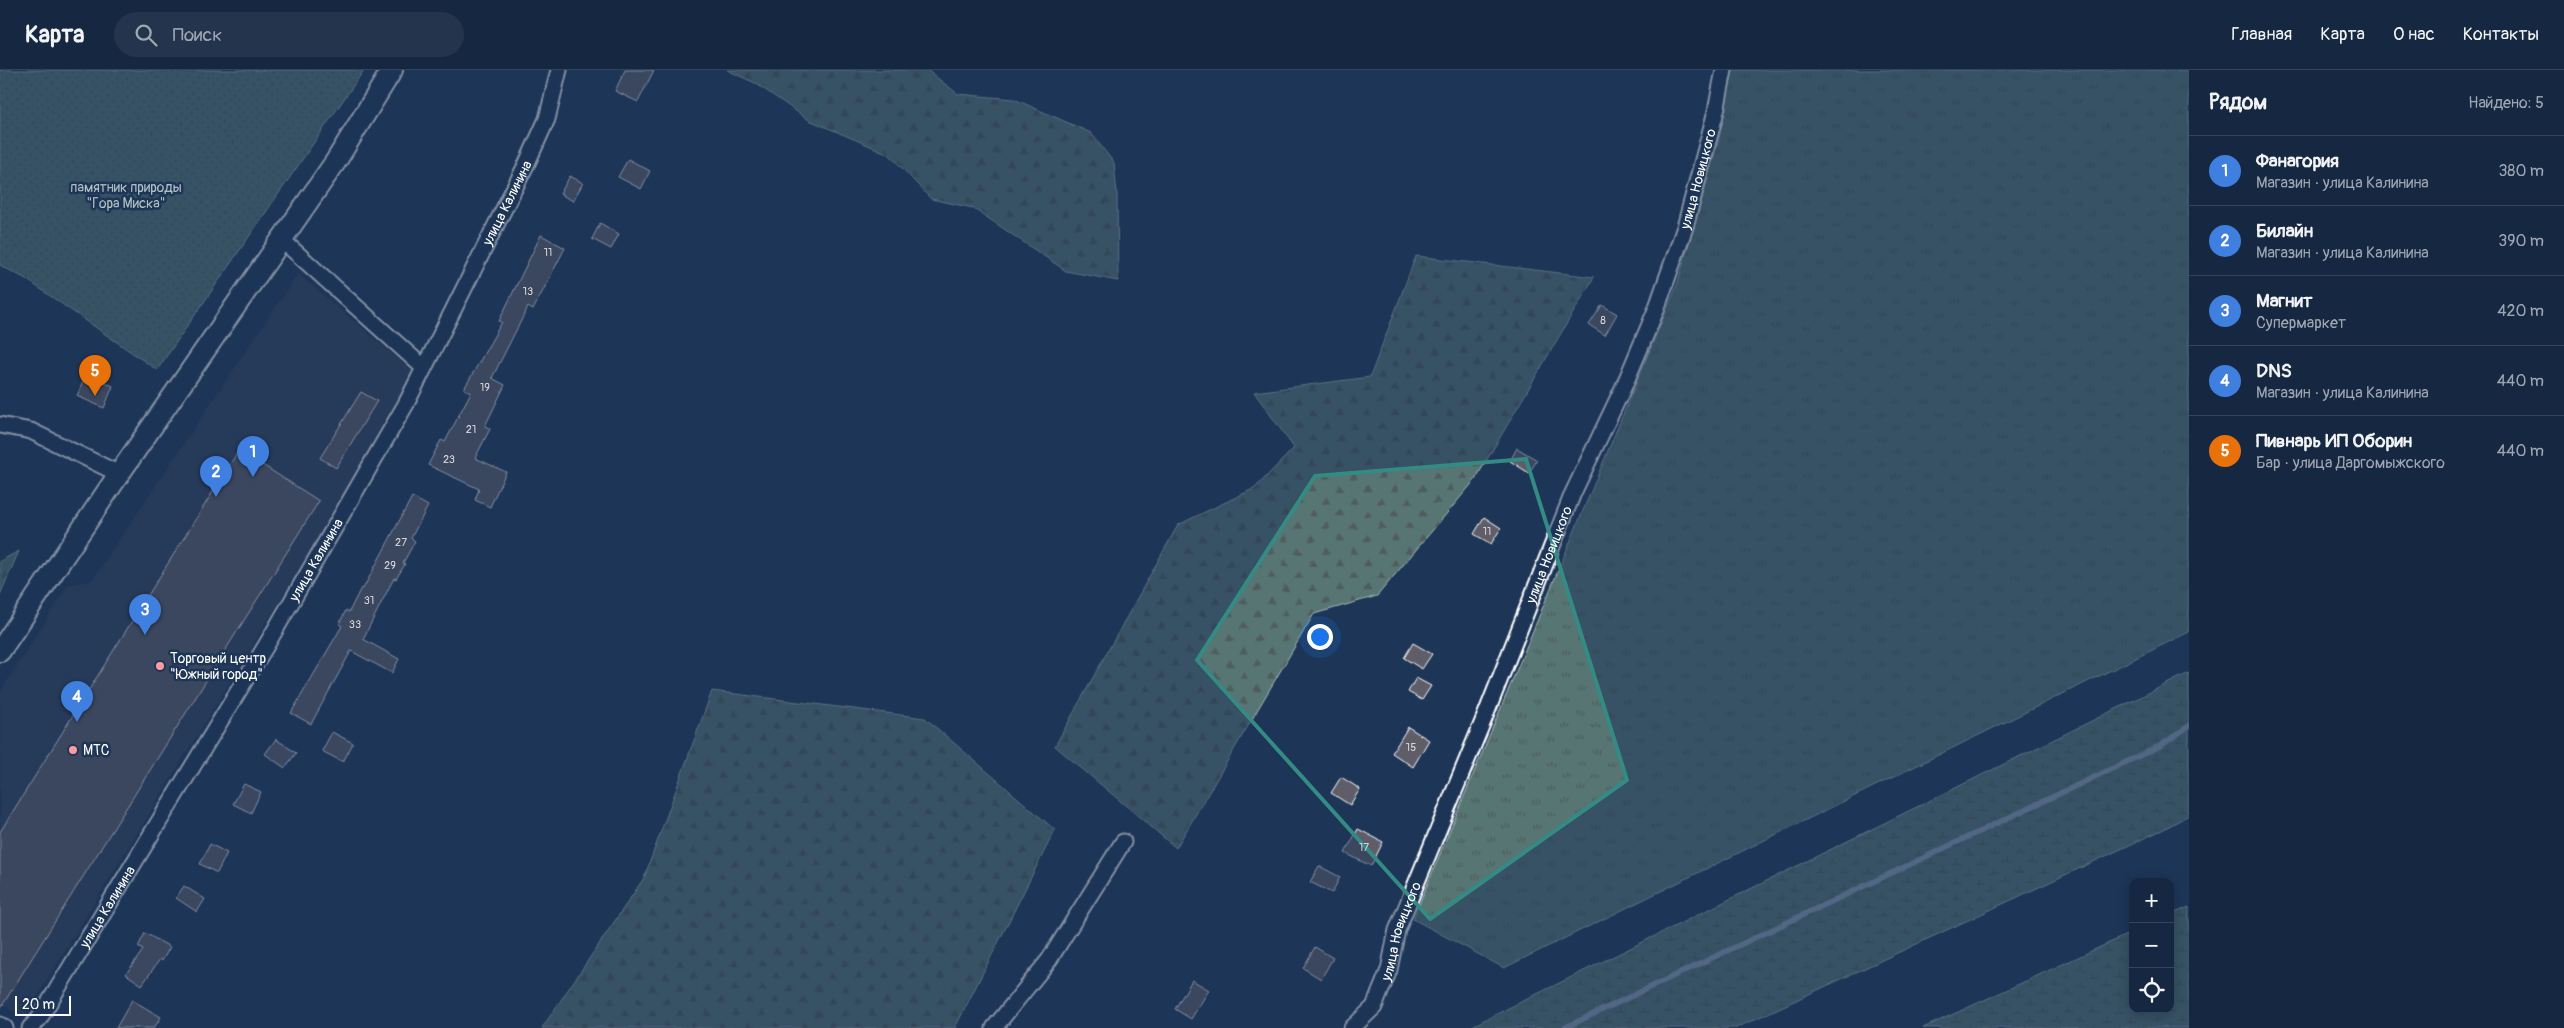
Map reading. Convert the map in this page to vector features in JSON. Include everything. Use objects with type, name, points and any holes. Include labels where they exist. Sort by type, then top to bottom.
[{"type":"main road","points":[[0,651],[119,474],[336,161],[392,70]]},
{"type":"street","name":"улица Калинина","points":[[30,1028],[44,1010],[267,644],[406,404],[531,154],[546,118],[559,70]]},
{"type":"street","name":"улица Новицкого","points":[[1352,1028],[1374,1007],[1389,970],[1397,930],[1486,714],[1573,493],[1624,386],[1656,310],[1685,227],[1724,70]]},
{"type":"street","points":[[281,239],[424,368]]},
{"type":"street","points":[[0,425],[32,431],[119,474]]},
{"type":"street","points":[[994,1028],[1049,960],[1123,842]]},
{"type":"street","points":[[0,1025],[5,1028]]},
{"type":"highlighted area","points":[[1526,459],[1627,780],[1430,919],[1197,660],[1315,476]]},
{"type":"shaded area","points":[[298,273],[418,376],[24,1018],[0,1003],[0,692],[68,585],[92,580]]},
{"type":"green space","name":"памятник природы \"Гора Миска\"","points":[[0,70],[364,70],[157,370],[26,279],[0,265]]},
{"type":"green space","points":[[727,70],[927,70],[958,94],[1014,99],[1091,133],[1114,163],[1117,194],[1118,281],[1066,271],[973,208],[931,199],[889,154],[809,120],[755,83]]},
{"type":"green space","points":[[1733,70],[2189,70],[2189,632],[1504,968],[1413,919],[1677,285],[1719,139]]},
{"type":"green space","points":[[1416,256],[1594,277],[1475,480],[1377,596],[1314,614],[1176,848],[1055,746],[1178,525],[1255,488],[1294,448],[1254,392],[1370,377]]},
{"type":"green space","points":[[19,551],[0,595],[0,561]]},
{"type":"green space","points":[[2189,673],[2189,815],[2164,829],[1736,1028],[1468,1028]]},
{"type":"green space","points":[[712,691],[925,718],[1055,830],[955,1028],[542,1028],[644,878]]},
{"type":"green space","points":[[2189,907],[2189,1028],[1923,1028],[2129,934],[2129,1013],[2174,1013],[2174,913]]},
{"type":"building","points":[[625,70],[654,70],[638,102],[615,91]]},
{"type":"building","points":[[628,159],[650,171],[641,189],[618,177]]},
{"type":"building","points":[[570,176],[583,183],[573,201],[560,194]]},
{"type":"building","points":[[600,223],[619,234],[611,249],[592,239]]},
{"type":"building","points":[[541,235],[565,248],[533,310],[528,307],[492,378],[505,385],[485,426],[490,429],[475,458],[506,472],[490,507],[475,500],[479,489],[428,465],[441,440],[445,442],[471,392],[464,389],[502,322],[499,321]]},
{"type":"building","points":[[1602,305],[1617,314],[1605,335],[1589,325]]},
{"type":"building","points":[[86,374],[113,386],[104,408],[77,396]]},
{"type":"building","points":[[361,392],[377,401],[336,468],[320,458]]},
{"type":"building","points":[[1517,448],[1537,460],[1529,473],[1510,461]]},
{"type":"building","name":"Торговый центр \"Южный город\"","points":[[239,450],[319,501],[0,1009],[0,832]]},
{"type":"building","points":[[412,497],[428,506],[411,538],[415,541],[403,563],[405,564],[396,579],[394,578],[363,639],[399,659],[392,673],[351,651],[311,724],[291,713],[342,626],[339,624],[346,610],[349,612],[361,588],[363,589]]},
{"type":"building","points":[[1484,517],[1501,528],[1491,544],[1474,534]]},
{"type":"building","points":[[1413,643],[1432,654],[1422,669],[1404,658]]},
{"type":"building","points":[[1416,678],[1431,686],[1422,700],[1408,692]]},
{"type":"building","points":[[1408,727],[1429,740],[1413,767],[1392,753]]},
{"type":"building","points":[[332,732],[353,743],[343,762],[322,751]]},
{"type":"building","points":[[276,739],[296,753],[285,768],[265,754]]},
{"type":"building","points":[[1341,777],[1360,789],[1350,805],[1331,793]]},
{"type":"building","points":[[244,784],[261,792],[251,813],[233,804]]},
{"type":"building","points":[[1358,829],[1383,842],[1371,866],[1345,853]]},
{"type":"building","points":[[210,844],[227,853],[217,873],[200,864]]},
{"type":"building","points":[[1319,866],[1340,877],[1332,893],[1310,882]]},
{"type":"building","points":[[184,886],[205,899],[197,912],[176,898]]},
{"type":"building","points":[[145,933],[170,947],[162,961],[160,959],[142,985],[126,974],[143,950],[138,947]]},
{"type":"building","points":[[1315,947],[1333,958],[1321,979],[1303,968]]},
{"type":"building","points":[[1192,980],[1209,990],[1191,1019],[1175,1009]]},
{"type":"building","points":[[132,1000],[161,1017],[154,1028],[116,1028]]},
{"type":"waterway","points":[[1564,1028],[2160,746],[2189,726]]},
{"type":"place","name":"Пивнарь ИП Оборин","points":[[95,396]]},
{"type":"place","name":"Фанагория","points":[[253,477]]},
{"type":"place","name":"Билайн","points":[[216,497]]},
{"type":"place","name":"Магнит","points":[[145,635]]},
{"type":"place","name":"Торговый центр \"Южный город\"","points":[[160,666]]},
{"type":"place","name":"DNS","points":[[77,722]]},
{"type":"place","name":"МТС","points":[[73,750]]}]
